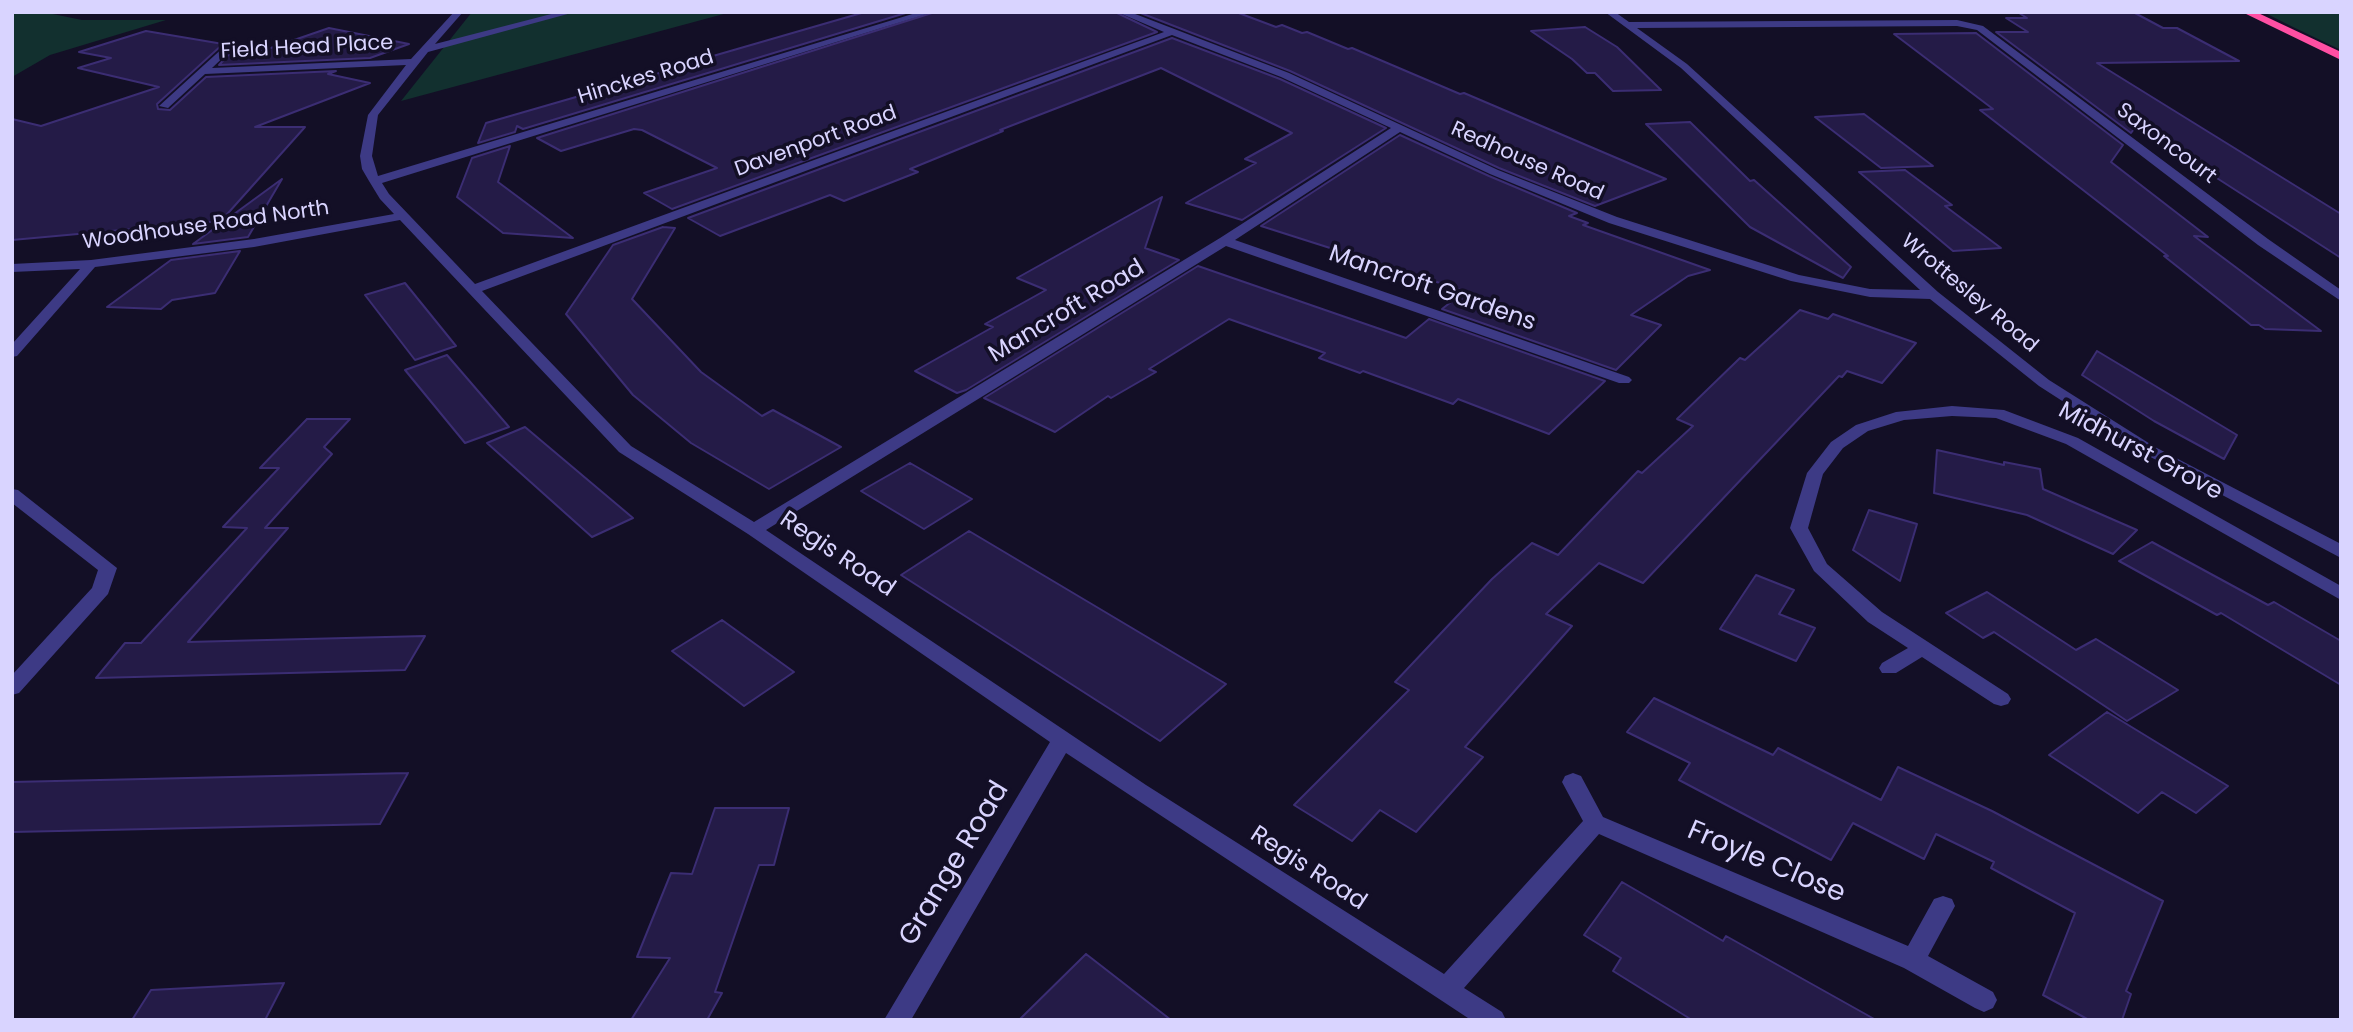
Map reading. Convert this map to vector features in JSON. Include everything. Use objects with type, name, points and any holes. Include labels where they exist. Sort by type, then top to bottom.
[{"type":"highway","points":[[2247,12],[2341,57]]},
{"type":"street","name":"Regis Road","points":[[458,12],[414,62],[373,115],[366,156],[368,169],[384,196],[625,449],[754,530],[1138,791],[1493,1020]]},
{"type":"street","points":[[424,50],[571,12]]},
{"type":"street","name":"Hinckes Road","points":[[374,181],[929,12]]},
{"type":"street","name":"Redhouse Road","points":[[1121,12],[1285,75],[1565,203],[1685,244],[1835,287],[1870,293],[1933,295]]},
{"type":"street","name":"Wrottesley Road","points":[[1609,12],[1684,66],[1933,295],[2044,383],[2101,420],[2273,518],[2341,552]]},
{"type":"street","name":"Saxoncourt","points":[[1952,12],[1967,24],[1980,28],[2263,243],[2341,297]]},
{"type":"street","points":[[1630,25],[1967,24]]},
{"type":"street","name":"Davenport Road","points":[[472,290],[1174,31]]},
{"type":"street","name":"Field Head Place","points":[[164,106],[229,47]]},
{"type":"street","name":"Field Head Place","points":[[202,71],[414,62]]},
{"type":"street","name":"Mancroft Road","points":[[754,530],[1225,242],[1401,127]]},
{"type":"street","name":"Woodhouse Road North","points":[[12,268],[91,264],[267,241],[404,216]]},
{"type":"street","name":"Mancroft Gardens","points":[[1225,242],[1623,380]]},
{"type":"street","points":[[12,353],[91,264]]},
{"type":"street","name":"Midhurst Grove","points":[[2001,699],[1875,617],[1820,568],[1799,528],[1815,473],[1837,445],[1863,428],[1902,415],[1952,411],[1998,413],[2072,441],[2341,594]]},
{"type":"street","points":[[12,494],[108,568],[100,590],[12,688]]},
{"type":"street","points":[[1889,668],[1923,648]]},
{"type":"street","name":"Grange Road","points":[[897,1020],[1063,739]]},
{"type":"street","points":[[1447,989],[1595,823],[1573,782]]},
{"type":"street","name":"Froyle Close","points":[[1595,823],[1754,889],[1913,960],[1984,1000]]},
{"type":"street","points":[[1913,960],[1943,906]]},
{"type":"green space","points":[[12,12],[43,12],[82,20],[166,20],[50,55],[12,77]]},
{"type":"green space","points":[[472,12],[731,12],[401,101]]},
{"type":"green space","points":[[2263,12],[2341,12],[2341,50],[2293,27]]},
{"type":"building","points":[[865,12],[909,12],[523,129],[517,126],[515,132],[478,143],[486,123],[666,71],[660,68],[709,54],[713,56]]},
{"type":"building","points":[[935,12],[1115,12],[1157,32],[672,209],[644,193],[717,168],[642,130],[634,129],[561,151],[537,138]]},
{"type":"building","points":[[1138,12],[1236,12],[1276,27],[1282,25],[1302,33],[1307,32],[1460,94],[1464,93],[1666,179],[1595,206],[1499,168],[1290,71]]},
{"type":"building","points":[[2133,12],[2163,28],[2177,28],[2239,61],[2097,63],[2341,214],[2341,258],[2136,126],[2131,133],[1996,32],[2028,32],[2006,18],[2027,18],[2019,13]]},
{"type":"building","points":[[1585,27],[1617,47],[1661,90],[1613,91],[1595,73],[1587,73],[1572,59],[1531,31]]},
{"type":"building","points":[[329,28],[409,44],[370,58],[219,65],[236,47],[262,51]]},
{"type":"building","points":[[146,31],[223,44],[157,104],[158,109],[170,110],[206,77],[336,71],[328,74],[370,83],[255,127],[305,127],[221,221],[12,240],[12,119],[41,126],[159,87],[78,68],[111,58],[79,52]]},
{"type":"building","points":[[1976,33],[2123,145],[2111,162],[2208,237],[2194,236],[2321,331],[2265,329],[2259,325],[2251,325],[2164,256],[2168,256],[1980,110],[1993,109],[1894,34]]},
{"type":"building","points":[[1172,38],[1280,79],[1386,128],[1242,220],[1186,203],[1256,163],[1245,159],[1292,133],[1161,68],[1000,130],[1003,131],[910,169],[918,172],[844,201],[830,195],[720,236],[688,218]]},
{"type":"building","points":[[1864,114],[1933,166],[1881,168],[1815,117]]},
{"type":"building","points":[[1690,122],[1750,181],[1754,180],[1851,267],[1843,278],[1750,227],[1646,124]]},
{"type":"building","points":[[1400,135],[1577,213],[1569,216],[1588,223],[1583,225],[1710,270],[1688,276],[1631,315],[1661,325],[1616,370],[1442,309],[1465,291],[1261,226]]},
{"type":"building","points":[[510,146],[498,182],[573,238],[503,233],[457,197],[472,158]]},
{"type":"building","points":[[1905,170],[1952,205],[1945,206],[2001,248],[1953,251],[1859,172]]},
{"type":"building","points":[[282,179],[248,237],[193,244]]},
{"type":"building","points":[[1162,197],[1145,248],[1179,260],[966,390],[957,393],[915,371],[993,327],[985,324],[1046,290],[1017,278]]},
{"type":"building","points":[[663,227],[675,228],[632,299],[701,372],[762,416],[773,410],[841,447],[769,489],[691,443],[633,395],[566,314],[613,245]]},
{"type":"building","points":[[240,251],[215,293],[172,300],[161,309],[107,307],[171,260]]},
{"type":"building","points":[[1198,266],[1406,338],[1429,319],[1605,381],[1549,434],[1458,399],[1453,404],[1363,371],[1360,373],[1319,358],[1325,353],[1229,319],[1149,369],[1156,372],[1111,398],[1108,396],[1055,432],[984,398]]},
{"type":"building","points":[[405,283],[456,346],[415,360],[365,295]]},
{"type":"building","points":[[1800,310],[1828,319],[1833,314],[1916,343],[1882,383],[1847,371],[1842,377],[1839,376],[1643,583],[1599,563],[1546,614],[1572,626],[1465,747],[1483,757],[1416,832],[1380,810],[1352,841],[1294,805],[1409,690],[1395,682],[1492,579],[1532,543],[1558,555],[1638,471],[1642,473],[1693,426],[1677,419],[1740,358],[1745,360]]},
{"type":"building","points":[[2097,351],[2237,435],[2224,459],[2154,421],[2082,375]]},
{"type":"building","points":[[447,355],[509,427],[465,443],[405,370]]},
{"type":"building","points":[[307,419],[350,419],[324,447],[332,454],[265,528],[288,528],[188,642],[425,636],[405,670],[96,678],[125,643],[141,643],[247,528],[223,527],[279,468],[260,468]]},
{"type":"building","points":[[525,427],[633,518],[592,537],[487,443]]},
{"type":"building","points":[[1937,450],[2004,465],[2004,462],[2040,469],[2043,489],[2137,530],[2113,554],[2027,515],[1934,493]]},
{"type":"building","points":[[910,463],[972,499],[924,529],[861,491]]},
{"type":"building","points":[[1869,510],[1917,524],[1900,581],[1853,550]]},
{"type":"building","points":[[969,531],[1226,684],[1160,741],[901,575]]},
{"type":"building","points":[[2152,542],[2268,605],[2274,602],[2341,641],[2341,685],[2221,613],[2217,615],[2119,561]]},
{"type":"building","points":[[1756,575],[1794,590],[1779,614],[1815,628],[1796,661],[1720,629]]},
{"type":"building","points":[[1987,592],[2076,650],[2096,639],[2178,690],[2127,721],[1994,632],[1983,638],[1946,613]]},
{"type":"building","points":[[722,620],[794,672],[744,706],[672,651]]},
{"type":"building","points":[[1654,698],[1773,755],[1778,748],[1881,800],[1898,767],[1992,811],[2163,901],[2126,991],[2131,994],[2122,1020],[2089,1020],[2043,995],[2075,913],[1991,868],[1994,862],[1936,834],[1924,859],[1853,823],[1831,860],[1679,780],[1690,763],[1627,732]]},
{"type":"building","points":[[2107,712],[2228,786],[2196,813],[2162,792],[2138,813],[2049,755]]},
{"type":"building","points":[[408,773],[380,824],[12,832],[12,782]]},
{"type":"building","points":[[715,808],[789,808],[774,865],[759,865],[715,992],[722,993],[707,1020],[631,1020],[670,958],[637,957],[671,873],[692,874]]},
{"type":"building","points":[[1622,882],[1723,941],[1726,936],[1876,1020],[1692,1020],[1613,971],[1621,958],[1584,935]]},
{"type":"building","points":[[1086,954],[1171,1020],[1019,1020]]},
{"type":"building","points":[[284,983],[265,1020],[132,1020],[151,990]]}]
